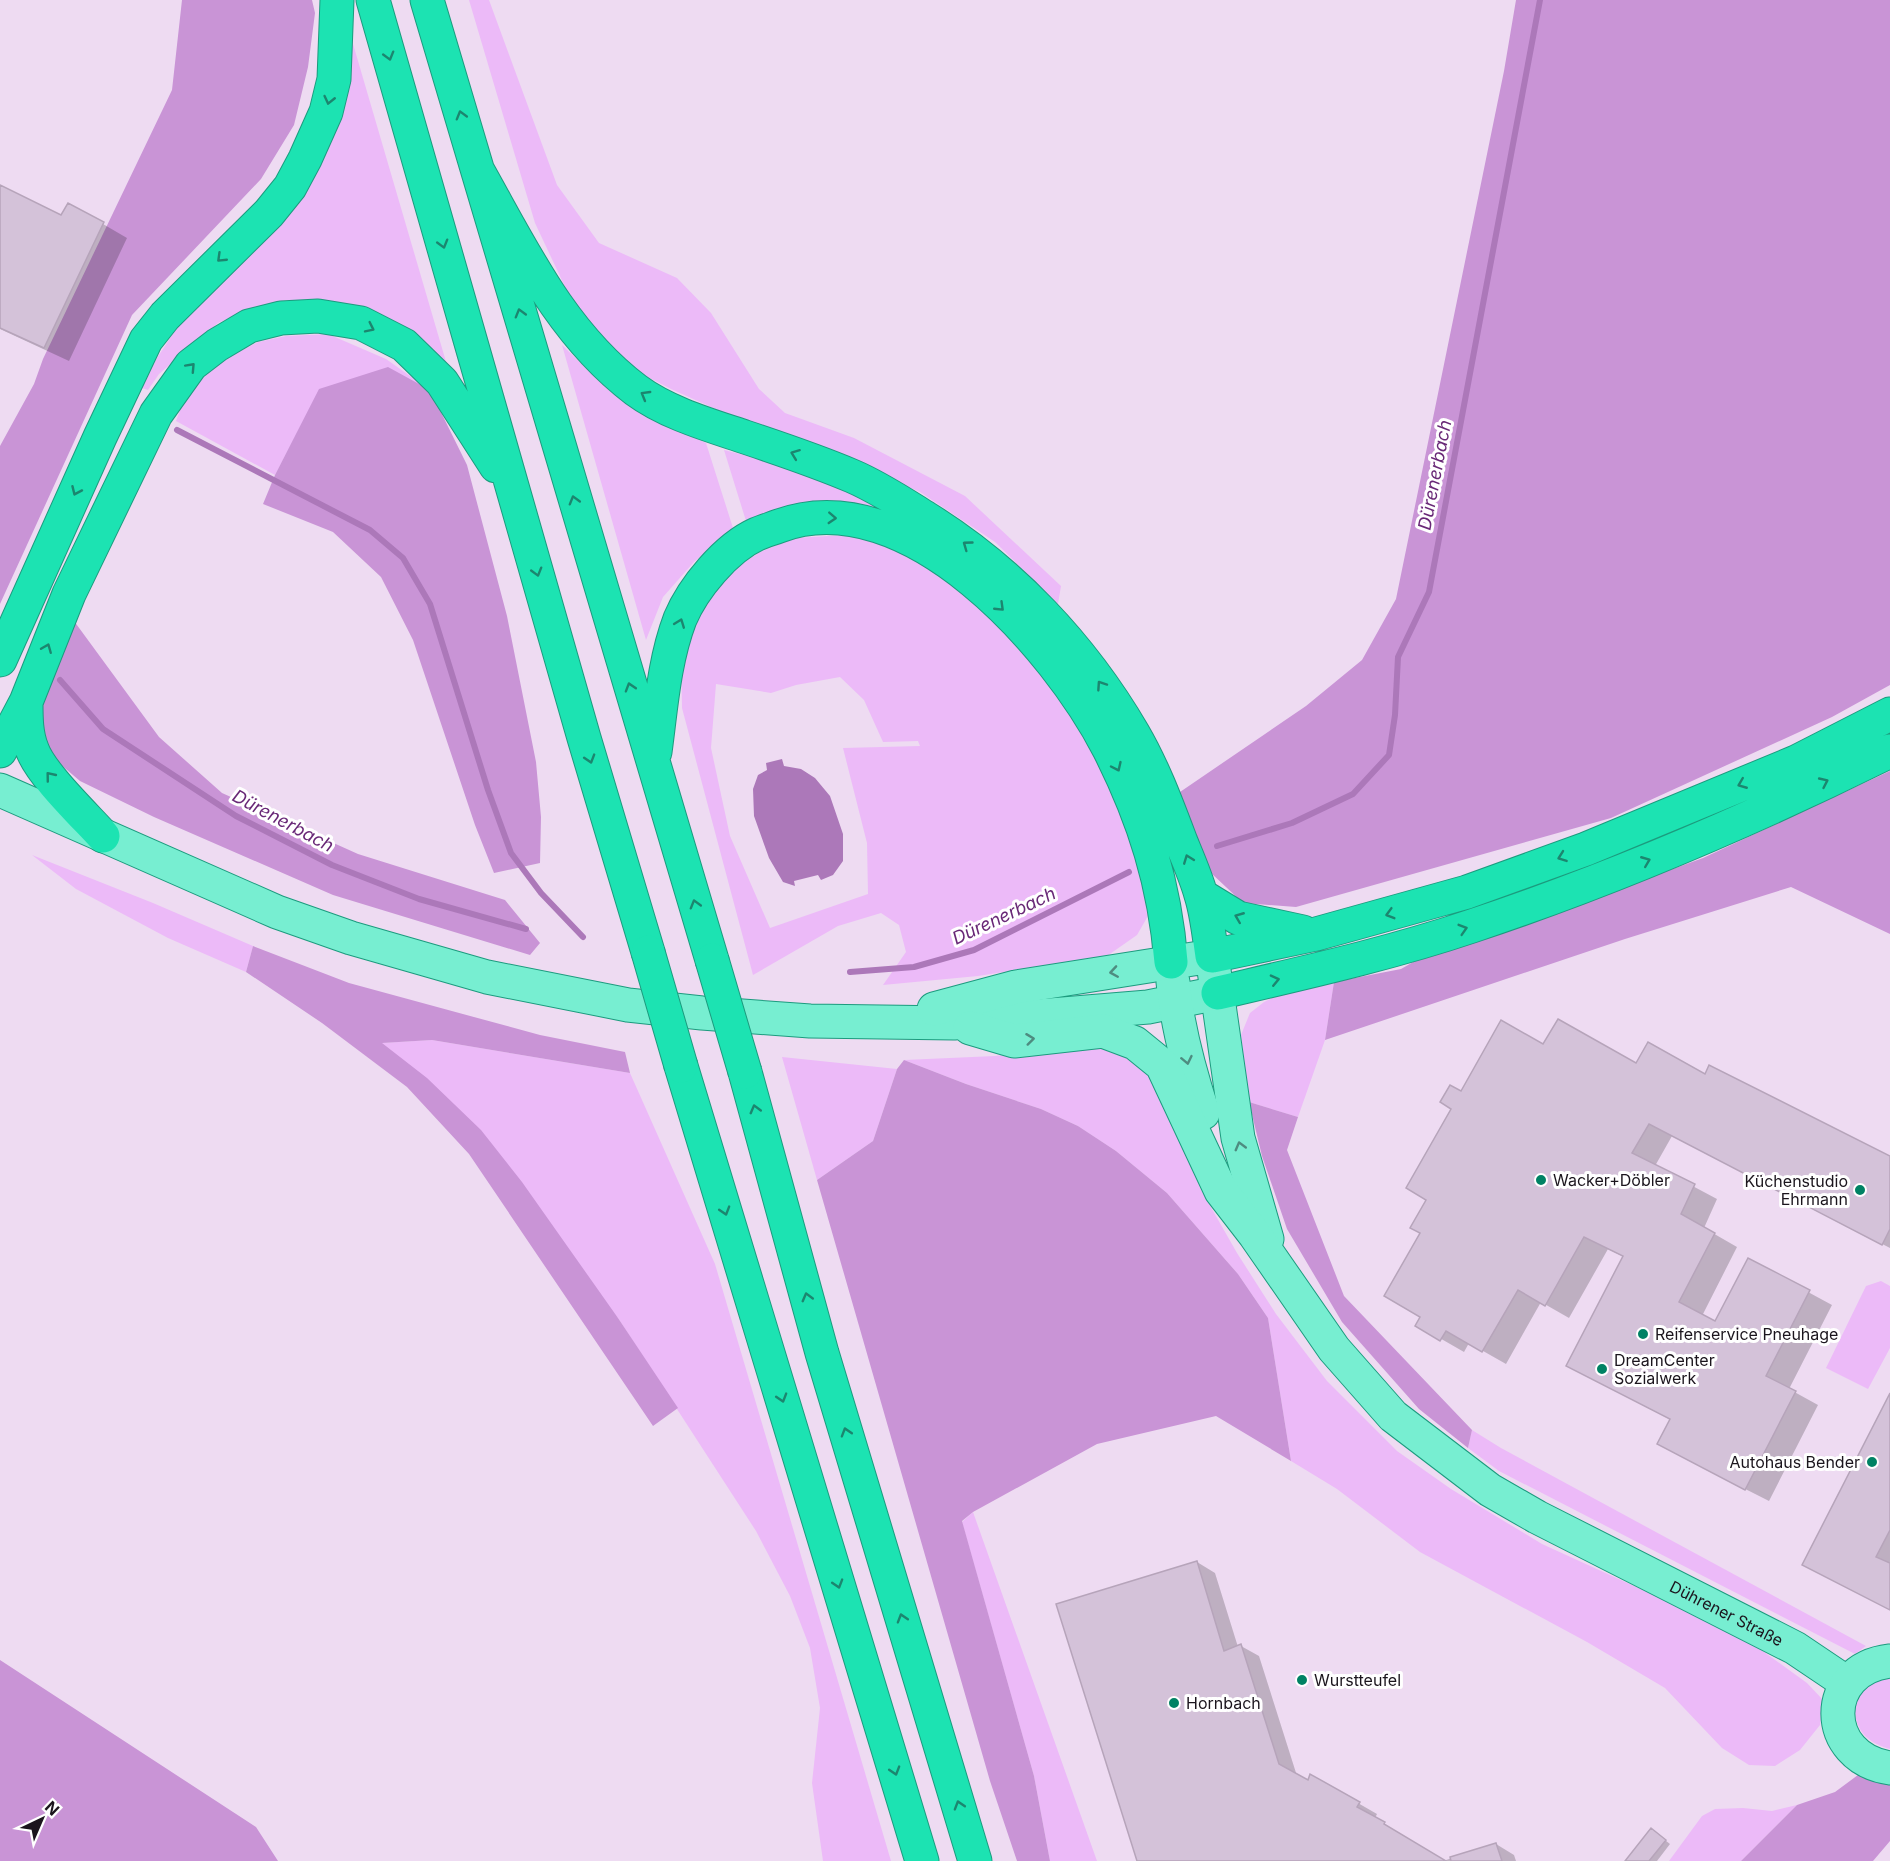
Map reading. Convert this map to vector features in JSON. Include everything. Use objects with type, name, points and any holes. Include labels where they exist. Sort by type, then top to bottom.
[{"type":"highway","points":[[0,660],[146,340],[165,316],[269,213],[290,187],[305,159],[326,112],[334,79],[337,0]]},
{"type":"highway","points":[[373,0],[584,738],[922,1861]]},
{"type":"highway","points":[[427,0],[745,1072],[822,1353],[975,1861]]},
{"type":"highway","points":[[478,171],[539,280],[572,328],[602,361],[638,392],[710,425],[792,452],[855,478],[903,503],[948,531],[984,558],[1021,591],[1059,631],[1097,678],[1133,733],[1157,783],[1202,896],[1212,956],[1316,934],[1467,892],[1586,849],[1796,762],[1890,714]]},
{"type":"highway","points":[[0,751],[26,702],[69,594],[156,414],[191,365],[217,345],[249,326],[281,318],[318,316],[361,323],[404,345],[442,382],[515,495]]},
{"type":"highway","points":[[653,763],[672,645],[681,618],[694,593],[704,580],[745,541],[786,524],[815,517],[855,519],[897,532],[934,551],[968,577],[1040,648],[1077,695],[1109,749],[1147,838],[1160,879],[1172,962]]},
{"type":"highway","points":[[26,702],[27,729],[32,750],[47,773],[103,836]]},
{"type":"highway","points":[[1218,993],[1361,959],[1494,918],[1728,828],[1890,751]]},
{"type":"highway","points":[[1202,896],[1238,918],[1316,934]]},
{"type":"main road","points":[[0,789],[277,912],[351,938],[487,977],[628,1005],[761,1018],[880,1023],[954,1023],[1148,1007],[1218,993]]},
{"type":"main road","points":[[880,1023],[1016,987],[1212,956],[1238,1138],[1273,1263]]},
{"type":"main road","points":[[1172,962],[1175,1002],[1191,1076],[1218,1156],[1255,1235]]},
{"type":"main road","points":[[954,1023],[1014,1041],[1103,1031],[1135,1043],[1162,1065],[1221,1191],[1255,1235]]},
{"type":"main road","name":"Dührener Straße","points":[[1255,1235],[1334,1349],[1393,1416],[1490,1490],[1536,1517],[1775,1637],[1847,1683]]},
{"type":"main road","points":[[1890,1661],[1873,1664],[1858,1671],[1847,1683],[1840,1699],[1837,1717],[1841,1734],[1858,1757],[1875,1766],[1890,1768]]},
{"type":"shaded area","points":[[182,0],[312,0],[315,13],[308,67],[294,125],[261,179],[132,315],[0,604],[0,446],[34,384],[43,359],[172,90]]},
{"type":"shaded area","points":[[469,0],[489,0],[557,185],[599,243],[677,278],[711,313],[759,389],[785,413],[854,438],[965,496],[1061,586],[1058,604],[995,542],[920,492],[799,440],[733,417],[630,368],[574,306],[535,223]]},
{"type":"shaded area","points":[[1516,0],[1890,0],[1890,685],[1832,717],[1611,818],[1296,907],[1243,903],[1210,872],[1180,792],[1306,706],[1362,660],[1396,599],[1504,71]]},
{"type":"shaded area","points":[[351,37],[449,372],[422,341],[389,319],[367,310],[327,303],[287,300],[254,307],[218,323],[159,374],[148,390],[142,388],[157,358],[180,323],[281,215]]},
{"type":"shaded area","points":[[328,334],[386,359],[430,390],[320,389],[275,475],[176,421],[187,392],[223,360],[258,342],[286,336]]},
{"type":"shaded area","points":[[562,345],[613,394],[653,420],[706,443],[733,528],[694,562],[663,597],[646,640]]},
{"type":"shaded area","points":[[388,367],[430,390],[467,465],[507,616],[536,762],[541,817],[540,863],[494,873],[475,825],[413,640],[381,577],[333,532],[263,504],[275,475],[319,389]]},
{"type":"shaded area","points":[[724,450],[796,468],[900,514],[767,513],[746,521]]},
{"type":"shaded area","points":[[845,535],[885,544],[899,550],[939,573],[971,597],[1001,624],[1028,654],[1076,719],[1118,803],[1152,909],[1137,935],[1107,956],[978,976],[883,985],[906,952],[899,925],[881,913],[838,926],[753,975],[682,708],[681,658],[698,611],[723,578],[760,552],[794,538]],"holes":[[[840,677],[864,700],[883,742],[918,741],[920,746],[843,748],[867,843],[868,894],[770,928],[730,836],[711,748],[716,684],[771,693],[796,685]]]},
{"type":"shaded area","points":[[74,621],[159,737],[222,793],[358,854],[505,900],[540,943],[530,955],[333,895],[154,817],[80,781],[53,758],[40,730],[39,710]]},
{"type":"shaded area","points":[[782,759],[784,766],[801,769],[815,778],[830,796],[843,834],[843,861],[833,875],[821,880],[818,875],[794,881],[795,886],[783,882],[769,858],[754,816],[753,789],[758,775],[767,770],[766,763]]},
{"type":"shaded area","points":[[1890,771],[1890,934],[1791,887],[1625,939],[1325,1040],[1334,982],[1401,969],[1422,957],[1499,932],[1703,858]]},
{"type":"shaded area","points":[[32,855],[253,946],[246,972],[168,938],[76,889]]},
{"type":"shaded area","points":[[253,946],[349,983],[540,1035],[625,1052],[630,1073],[432,1040],[382,1043],[427,1078],[481,1130],[522,1182],[678,1408],[653,1426],[469,1154],[407,1087],[322,1023],[246,972]]},
{"type":"shaded area","points":[[1334,982],[1325,1040],[1298,1117],[1249,1102],[1241,1035],[1250,1013],[1264,1002],[1286,991]]},
{"type":"shaded area","points":[[432,1040],[630,1073],[715,1264],[891,1861],[823,1861],[812,1783],[820,1708],[810,1648],[790,1596],[756,1531],[618,1318],[381,1043]]},
{"type":"shaded area","points":[[1076,1047],[1110,1047],[1149,1067],[1167,1091],[1200,1188],[1237,1253],[1276,1314],[1327,1381],[1397,1451],[1451,1489],[1542,1544],[1726,1628],[1807,1683],[1824,1701],[1820,1725],[1800,1750],[1775,1766],[1749,1765],[1722,1748],[1665,1688],[1587,1642],[1420,1552],[1337,1489],[1291,1461],[1268,1318],[1238,1274],[1167,1193],[1116,1151],[1078,1126],[1041,1109],[904,1060],[995,1056]]},
{"type":"shaded area","points":[[782,1057],[897,1069],[873,1141],[817,1180]]},
{"type":"shaded area","points":[[904,1060],[1041,1109],[1078,1126],[1116,1151],[1167,1193],[1238,1274],[1268,1318],[1291,1461],[1216,1416],[1097,1444],[973,1512],[962,1521],[1034,1776],[1050,1861],[1017,1861],[990,1781],[817,1180],[873,1141],[897,1069]]},
{"type":"shaded area","points":[[1249,1102],[1298,1117],[1287,1150],[1344,1296],[1472,1430],[1468,1448],[1419,1409],[1342,1322],[1287,1229],[1262,1156]]},
{"type":"shaded area","points":[[1881,1281],[1890,1286],[1890,1348],[1868,1389],[1826,1368],[1866,1286]]},
{"type":"shaded area","points":[[1472,1430],[1501,1448],[1866,1646],[1855,1654],[1499,1471],[1468,1448]]},
{"type":"shaded area","points":[[973,1512],[1097,1861],[1050,1861],[1034,1776],[962,1522]]},
{"type":"shaded area","points":[[0,1660],[256,1827],[278,1861],[0,1861]]},
{"type":"shaded area","points":[[1890,1672],[1890,1749],[1871,1741],[1866,1736],[1858,1726],[1855,1711],[1856,1700],[1861,1690]]},
{"type":"shaded area","points":[[1858,1775],[1890,1781],[1890,1841],[1873,1861],[1741,1861],[1797,1805],[1835,1792]]},
{"type":"shaded area","points":[[1797,1805],[1741,1861],[1669,1861],[1702,1816],[1715,1809],[1743,1808],[1772,1811]]},
{"type":"building","points":[[0,185],[61,215],[68,203],[104,222],[44,348],[0,328]]},
{"type":"building","points":[[1558,1019],[1636,1063],[1648,1042],[1705,1074],[1709,1065],[1890,1156],[1890,1229],[1882,1245],[1649,1124],[1632,1153],[1695,1184],[1681,1214],[1715,1233],[1679,1302],[1715,1321],[1748,1258],[1810,1290],[1766,1376],[1796,1391],[1745,1490],[1657,1444],[1670,1419],[1566,1366],[1623,1256],[1584,1237],[1545,1306],[1518,1290],[1482,1352],[1446,1331],[1440,1341],[1415,1326],[1420,1317],[1384,1296],[1420,1233],[1410,1228],[1426,1200],[1406,1188],[1451,1109],[1440,1102],[1450,1085],[1461,1091],[1501,1020],[1543,1044]]},
{"type":"building","name":"Autohaus Bender","points":[[1890,1393],[1890,1530],[1876,1557],[1890,1563],[1890,1610],[1802,1565]]},
{"type":"building","name":"Hornbach","points":[[1197,1561],[1224,1651],[1241,1644],[1279,1764],[1308,1780],[1310,1774],[1360,1802],[1357,1807],[1446,1861],[1137,1861],[1056,1604]]},
{"type":"building","points":[[1651,1828],[1666,1840],[1649,1861],[1625,1861]]},
{"type":"building","points":[[1496,1843],[1502,1861],[1451,1861],[1450,1857]]},
{"type":"waterway","name":"Dürenerbach","points":[[1217,846],[1292,823],[1353,794],[1389,755],[1395,715],[1398,657],[1429,592],[1540,0]]},
{"type":"waterway","points":[[177,430],[370,530],[403,558],[430,604],[488,790],[511,853],[541,893],[583,937]]},
{"type":"waterway","name":"Dürenerbach","points":[[60,680],[103,729],[236,816],[332,865],[419,899],[526,929]]},
{"type":"waterway","name":"Dürenerbach","points":[[850,972],[914,967],[974,950],[1129,872]]},
{"type":"place","name":"Wacker+Döbler","points":[[1541,1180]]},
{"type":"place","name":"Küchenstudio Ehrmann","points":[[1860,1190]]},
{"type":"place","name":"Reifenservice Pneuhage","points":[[1643,1334]]},
{"type":"place","name":"DreamCenter Sozialwerk","points":[[1602,1369]]},
{"type":"place","name":"Autohaus Bender","points":[[1872,1462]]},
{"type":"place","name":"Wurstteufel","points":[[1302,1680]]},
{"type":"place","name":"Hornbach","points":[[1174,1703]]}]
